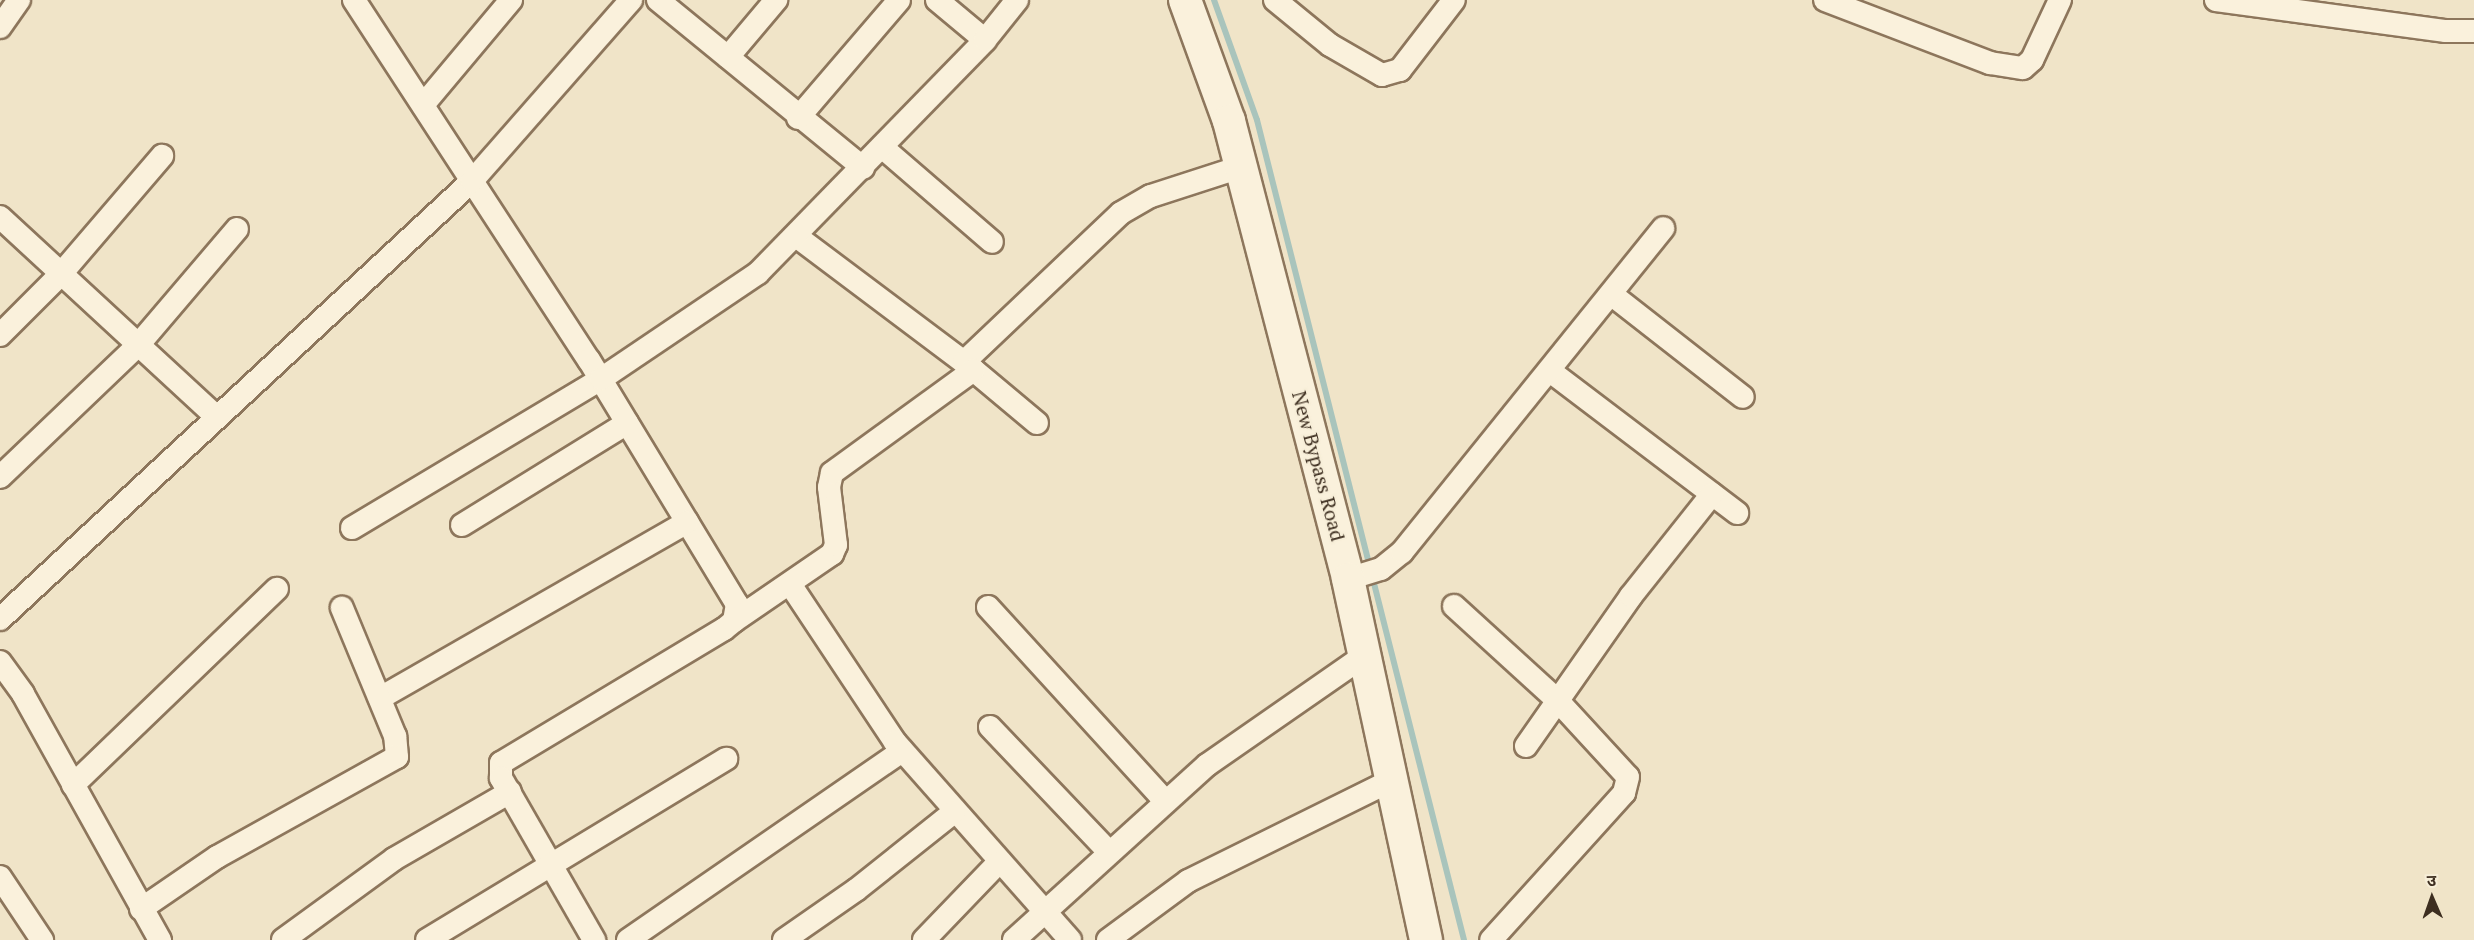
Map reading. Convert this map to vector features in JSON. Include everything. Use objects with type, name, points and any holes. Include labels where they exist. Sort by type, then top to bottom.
[{"type":"main road","name":"New Bypass Road","points":[[1185,0],[1226,111],[1364,574],[1365,655],[1426,940]]},
{"type":"street","points":[[0,27],[19,0]]},
{"type":"street","points":[[423,105],[511,0]]},
{"type":"street","points":[[0,619],[472,181],[631,0]]},
{"type":"street","points":[[658,0],[798,118],[863,168]]},
{"type":"street","points":[[728,57],[776,0]]},
{"type":"street","points":[[798,118],[899,0]]},
{"type":"street","points":[[937,0],[985,40]]},
{"type":"street","points":[[352,528],[601,379],[741,286],[796,237],[863,168],[985,40],[1017,0]]},
{"type":"street","points":[[1275,0],[1330,45],[1382,75],[1400,70],[1454,0]]},
{"type":"street","points":[[1825,0],[1990,63],[2016,68],[2023,68],[2032,60],[2060,0]]},
{"type":"street","points":[[2216,0],[2446,31],[2474,31]]},
{"type":"street","points":[[366,5],[423,105],[601,379],[737,604],[734,621]]},
{"type":"street","points":[[882,147],[992,242]]},
{"type":"street","points":[[0,335],[60,274],[162,156]]},
{"type":"street","points":[[594,940],[499,770],[508,757],[734,621],[824,561],[836,545],[829,486],[832,473],[969,366],[1120,213],[1150,196],[1241,167]]},
{"type":"street","points":[[0,217],[217,417]]},
{"type":"street","points":[[1364,574],[1402,552],[1663,228]]},
{"type":"street","points":[[0,477],[140,344],[237,229]]},
{"type":"street","points":[[796,237],[969,366],[1037,423]]},
{"type":"street","points":[[1611,294],[1743,397]]},
{"type":"street","points":[[1550,371],[1737,513]]},
{"type":"street","points":[[462,525],[627,423]]},
{"type":"street","points":[[1526,747],[1631,596],[1712,494]]},
{"type":"street","points":[[380,698],[687,522]]},
{"type":"street","points":[[790,584],[902,750],[1042,913],[1070,940]]},
{"type":"street","points":[[73,785],[277,589]]},
{"type":"street","points":[[1454,606],[1558,701],[1624,769],[1628,784],[1491,940]]},
{"type":"street","points":[[988,607],[1164,800]]},
{"type":"street","points":[[141,909],[217,857],[392,763],[398,747],[342,608]]},
{"type":"street","points":[[1014,940],[1164,800],[1249,734],[1365,655]]},
{"type":"street","points":[[4,672],[73,785],[160,940]]},
{"type":"street","points":[[990,727],[1108,851]]},
{"type":"street","points":[[628,940],[902,750]]},
{"type":"street","points":[[427,940],[550,863],[726,759]]},
{"type":"street","points":[[1108,940],[1188,881],[1392,780]]},
{"type":"street","points":[[283,940],[394,859],[510,792]]},
{"type":"street","points":[[784,940],[856,890],[954,812]]},
{"type":"street","points":[[924,940],[998,863]]},
{"type":"street","points":[[0,877],[42,940]]},
{"type":"waterway","points":[[1214,0],[1257,120],[1464,940]]}]
